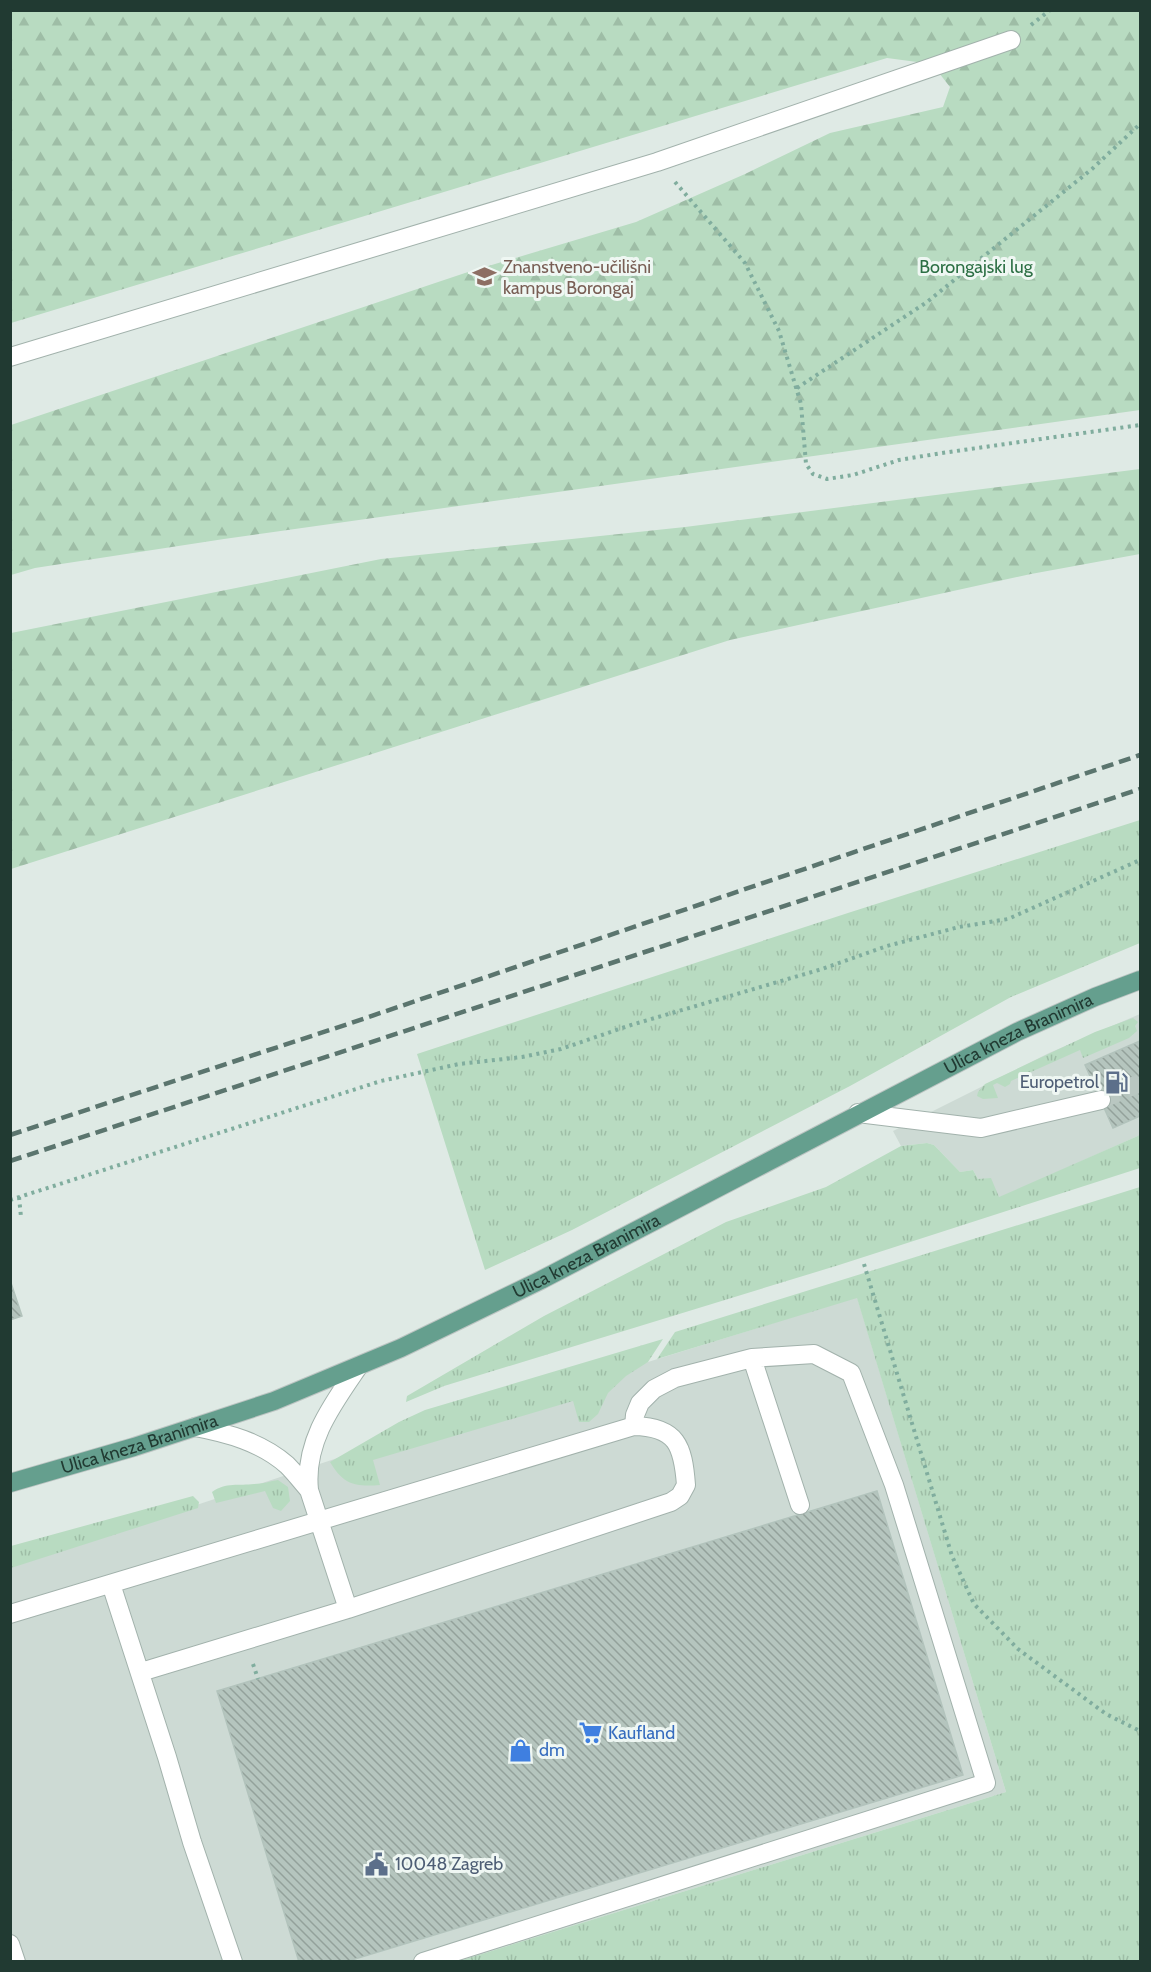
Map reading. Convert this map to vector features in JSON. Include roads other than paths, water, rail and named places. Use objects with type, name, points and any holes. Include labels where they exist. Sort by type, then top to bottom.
[{"type":"main road","name":"Ulica kneza Branimira","points":[[10,1483],[274,1401],[358,1367],[450,1326],[541,1280],[1017,1032],[1095,997],[1140,980]]},
{"type":"lane","points":[[10,357],[657,162],[1011,40]]},
{"type":"lane","points":[[858,1113],[981,1128],[1101,1100]]},
{"type":"lane","points":[[423,1962],[986,1784],[894,1485],[851,1373],[814,1354],[752,1358],[675,1378],[654,1389],[640,1403],[635,1415],[634,1426]]},
{"type":"lane","points":[[752,1358],[800,1504]]},
{"type":"lane","points":[[348,1609],[309,1490],[308,1476],[309,1459],[316,1436],[329,1411],[358,1367]]},
{"type":"lane","points":[[10,1614],[634,1426],[664,1430],[674,1437],[681,1452],[686,1485],[680,1496],[671,1502],[348,1609],[141,1672]]},
{"type":"lane","points":[[195,1427],[223,1432],[268,1452],[286,1465],[309,1490]]},
{"type":"lane","points":[[111,1584],[141,1672],[192,1842],[233,1962]]},
{"type":"lane","points":[[10,1944],[16,1962]]},
{"type":"tunnel","points":[[1101,1100],[1140,1083]]},
{"type":"railway","points":[[10,1135],[348,1024],[1140,755]]},
{"type":"railway","points":[[10,1161],[1140,789]]},
{"type":"place","name":"Znanstveno-učilišni kampus Borongaj","points":[[485,277]]},
{"type":"place","name":"Europetrol","points":[[1117,1082]]},
{"type":"place","name":"Kaufland","points":[[590,1733]]},
{"type":"place","name":"dm","points":[[521,1750]]},
{"type":"place","name":"10048 Zagreb","points":[[377,1864]]},
{"type":"park label","name":"Borongajski lug","points":[[976,267]]}]
